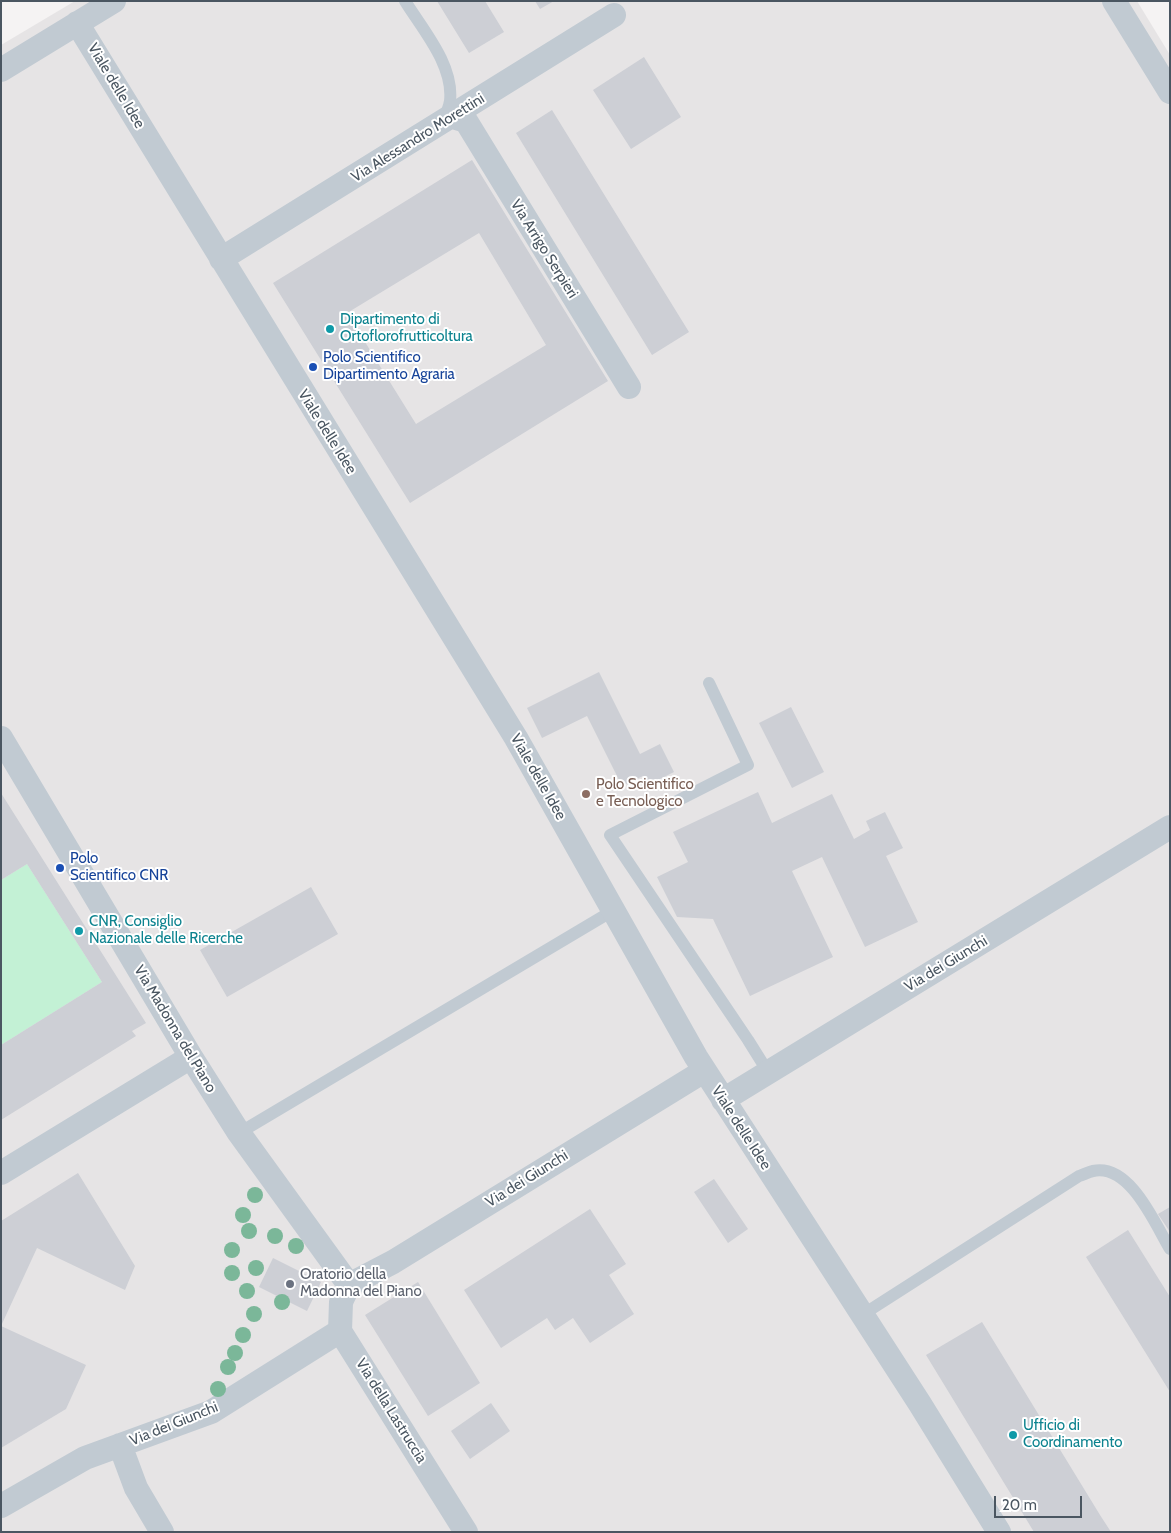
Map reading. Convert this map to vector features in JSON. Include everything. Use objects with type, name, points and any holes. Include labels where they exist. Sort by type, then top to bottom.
[{"type":"street","points":[[1,70],[114,1]]},
{"type":"street","points":[[1114,1],[1170,92]]},
{"type":"street","name":"Via Alessandro Morettini","points":[[221,259],[447,121],[614,15]]},
{"type":"street","name":"Viale delle Idee","points":[[77,23],[516,738],[704,1071],[862,1314],[999,1532]]},
{"type":"street","name":"Via Arrigo Serpieri","points":[[447,121],[466,121],[629,387]]},
{"type":"street","name":"Via Madonna del Piano","points":[[1,738],[190,1057],[239,1133],[349,1285]]},
{"type":"street","name":"Via dei Giunchi","points":[[723,1100],[1170,827]]},
{"type":"street","points":[[1,1173],[190,1057]]},
{"type":"street","name":"Via dei Giunchi","points":[[349,1285],[393,1262],[704,1071]]},
{"type":"street","points":[[338,1333],[340,1302],[349,1285]]},
{"type":"street","name":"Via dei Giunchi","points":[[1,1506],[86,1458],[211,1412],[338,1333]]},
{"type":"street","name":"Via della Lastruccia","points":[[338,1333],[466,1532]]},
{"type":"street","points":[[120,1445],[136,1488],[162,1532]]},
{"type":"lane","points":[[405,1],[445,68],[450,84],[447,121]]},
{"type":"lane","points":[[709,683],[748,765],[610,835],[768,1072]]},
{"type":"lane","points":[[239,1133],[614,910]]},
{"type":"lane","points":[[862,1314],[1079,1176],[1094,1170],[1108,1172],[1122,1178],[1134,1191],[1170,1249]]},
{"type":"shaded area","name":"Polo Scientifico e Tecnologico","points":[[75,1],[1137,1],[1170,55],[1170,1532],[1,1532],[1,45]]},
{"type":"green space","points":[[27,864],[102,982],[1,1045],[1,880]]},
{"type":"building","points":[[437,1],[485,1],[504,32],[469,53]]},
{"type":"building","points":[[535,1],[554,1],[540,9]]},
{"type":"building","points":[[644,57],[681,117],[631,149],[593,90]]},
{"type":"building","points":[[552,110],[689,332],[652,355],[516,133]]},
{"type":"building","name":"Dipartimento di Ortoflorofrutticoltura","points":[[472,160],[608,381],[410,503],[273,283]],"holes":[[[479,233],[546,345],[416,424],[347,313]]]},
{"type":"building","points":[[599,672],[640,754],[660,744],[674,772],[648,785],[643,776],[622,786],[587,716],[542,738],[527,708]]},
{"type":"building","points":[[791,707],[824,772],[792,788],[759,723]]},
{"type":"building","points":[[758,792],[772,823],[832,794],[854,839],[870,830],[866,821],[885,812],[903,848],[886,856],[918,922],[865,947],[822,857],[792,871],[833,957],[750,996],[713,919],[677,917],[657,877],[688,862],[673,832]]},
{"type":"building","name":"CNR, Consiglio Nazionale delle Ricerche","points":[[1,793],[146,1023],[132,1031],[136,1036],[1,1120],[1,1045],[102,982],[27,864],[1,880]]},
{"type":"building","points":[[311,887],[338,934],[227,997],[200,950]]},
{"type":"building","points":[[78,1173],[135,1266],[125,1290],[37,1248],[1,1326],[1,1221]]},
{"type":"building","points":[[714,1179],[748,1229],[728,1243],[694,1192]]},
{"type":"building","points":[[1170,1207],[1170,1232],[1158,1214]]},
{"type":"building","points":[[590,1209],[626,1264],[609,1275],[634,1314],[590,1343],[573,1318],[555,1330],[547,1318],[501,1348],[464,1290]]},
{"type":"building","points":[[1128,1230],[1170,1297],[1170,1392],[1086,1257]]},
{"type":"building","name":"Oratorio della Madonna del Piano","points":[[273,1258],[321,1282],[307,1311],[259,1287]]},
{"type":"building","points":[[418,1282],[480,1383],[428,1416],[365,1315]]},
{"type":"building","name":"Ufficio di Coordinamento","points":[[982,1322],[1111,1532],[1034,1532],[926,1355]]},
{"type":"building","points":[[1,1326],[86,1365],[66,1409],[1,1448]]},
{"type":"building","points":[[491,1403],[510,1431],[470,1459],[451,1431]]},
{"type":"place","name":"Dipartimento di Ortoflorofrutticoltura","points":[[330,329]]},
{"type":"place","name":"Polo Scientifico Dipartimento Agraria","points":[[313,367]]},
{"type":"place","name":"Polo Scientifico e Tecnologico","points":[[586,794]]},
{"type":"place","name":"Polo Scientifico CNR","points":[[60,868]]},
{"type":"place","name":"CNR, Consiglio Nazionale delle Ricerche","points":[[79,931]]},
{"type":"place","name":"Oratorio della Madonna del Piano","points":[[290,1284]]},
{"type":"place","name":"Ufficio di Coordinamento","points":[[1013,1435]]}]
